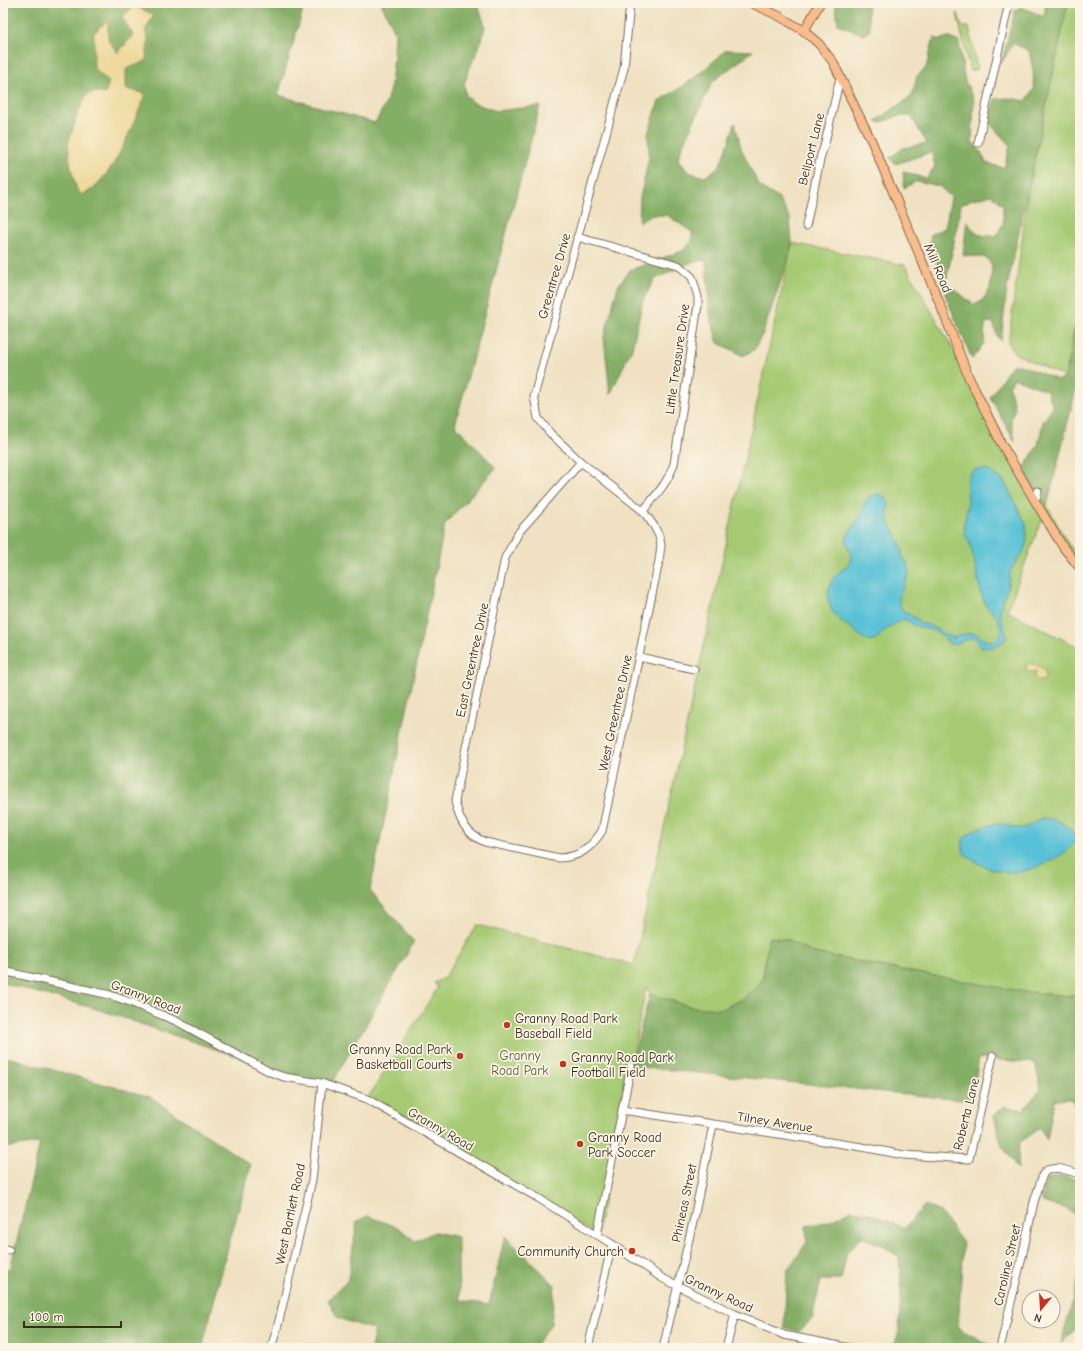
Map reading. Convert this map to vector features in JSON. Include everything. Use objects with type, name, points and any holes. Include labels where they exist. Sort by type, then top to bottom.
[{"type":"main road","name":"Mill Road","points":[[751,3],[779,16],[804,31],[833,62],[872,142],[938,299],[969,378],[1001,443],[1063,547],[1080,568]]},
{"type":"main road","points":[[804,31],[820,3]]},
{"type":"street","name":"Greentree Drive","points":[[630,3],[624,68],[534,396],[538,418],[544,427],[581,462],[643,511]]},
{"type":"street","points":[[978,143],[1009,3]]},
{"type":"street","name":"Bellport Lane","points":[[806,226],[821,155],[840,78]]},
{"type":"street","name":"Little Treasure Drive","points":[[577,237],[678,265],[692,277],[698,297],[674,464],[664,485],[643,511]]},
{"type":"street","name":"East Greentree Drive","points":[[519,849],[485,842],[471,834],[459,819],[455,801],[456,794],[505,558],[519,532],[581,462]]},
{"type":"street","points":[[1035,501],[1038,491]]},
{"type":"street","name":"West Greentree Drive","points":[[519,849],[559,858],[568,858],[581,853],[590,846],[602,831],[659,561],[661,545],[659,536],[643,511]]},
{"type":"street","points":[[639,657],[694,668]]},
{"type":"street","name":"Granny Road","points":[[3,971],[110,995],[176,1021],[270,1072],[284,1077],[322,1083],[367,1099],[425,1134],[500,1175],[677,1286],[735,1314],[784,1335],[850,1348]]},
{"type":"street","name":"Roberta Lane","points":[[924,1156],[968,1159],[993,1056]]},
{"type":"street","points":[[597,1235],[631,1066]]},
{"type":"street","name":"West Bartlett Road","points":[[271,1348],[278,1325],[312,1180],[322,1083]]},
{"type":"street","name":"Tilney Avenue","points":[[622,1110],[904,1155],[924,1156]]},
{"type":"street","name":"Phineas Street","points":[[663,1348],[694,1218],[713,1124]]},
{"type":"street","name":"Caroline Street","points":[[1000,1348],[1038,1188],[1043,1174],[1050,1168],[1058,1168],[1080,1174]]},
{"type":"street","points":[[588,1348],[612,1244]]},
{"type":"street","points":[[726,1348],[735,1314]]},
{"type":"green space","points":[[3,3],[305,3],[278,95],[375,123],[386,103],[391,85],[394,56],[395,32],[381,3],[477,3],[485,25],[482,40],[464,84],[466,96],[474,103],[496,111],[540,106],[455,425],[496,468],[445,524],[370,890],[414,942],[329,1088],[100,1010],[3,983]],"holes":[[[154,16],[145,30],[148,40],[126,69],[126,89],[146,94],[114,164],[95,187],[83,195],[77,190],[71,168],[69,144],[79,110],[87,95],[94,92],[105,94],[109,82],[94,33],[108,20],[108,40],[118,53],[133,35],[122,17]]]},
{"type":"green space","points":[[835,3],[867,3],[870,30],[864,35],[838,24]]},
{"type":"green space","points":[[1046,3],[1068,3],[1007,288],[1001,341],[997,336],[993,322],[985,323],[984,343],[972,359],[945,294],[953,288],[973,304],[981,302],[990,289],[992,266],[987,258],[963,255],[967,221],[978,234],[996,236],[1003,224],[1003,205],[992,195],[970,200],[961,205],[947,278],[941,278],[930,245],[931,234],[945,228],[951,197],[939,186],[917,181],[904,188],[903,171],[926,179],[935,166],[931,152],[896,164],[889,158],[904,148],[927,143],[911,116],[898,116],[880,123],[876,121],[912,96],[917,76],[926,68],[934,37],[940,40],[947,37],[959,42],[965,81],[974,100],[972,142],[981,152],[986,163],[1004,168],[1010,145],[988,122],[995,99],[1008,98],[1026,101],[1034,89],[1033,70],[1029,51],[1013,43],[1001,64],[1015,11],[1020,7],[1044,17]]},
{"type":"green space","points":[[1068,3],[1080,3],[1080,299],[1065,377],[1016,354],[1008,344],[1029,187]]},
{"type":"green space","points":[[958,13],[962,27],[969,27],[977,69],[970,71],[957,14]]},
{"type":"green space","points":[[726,50],[753,51],[712,82],[678,159],[688,172],[705,177],[719,167],[735,123],[741,148],[759,186],[778,198],[790,218],[792,243],[788,260],[763,333],[754,350],[743,356],[718,343],[710,315],[706,260],[692,262],[655,279],[643,300],[632,348],[610,395],[604,337],[618,286],[630,270],[682,251],[692,241],[692,232],[667,215],[653,215],[639,222],[640,198],[649,158],[648,134],[659,101],[694,78]]},
{"type":"green space","name":"Granny Road Park","points":[[792,243],[905,265],[1023,471],[1047,506],[1067,542],[1080,559],[1080,571],[1042,519],[1007,611],[1080,648],[1080,997],[1025,992],[890,968],[810,952],[789,940],[770,937],[762,981],[743,999],[722,1010],[692,1007],[650,994],[646,987],[597,1235],[367,1099],[438,987],[434,983],[444,978],[477,925],[634,965]]},
{"type":"green space","points":[[1080,299],[1080,373],[1047,506],[1024,468],[1038,445],[1043,422],[1053,407],[1047,391],[1015,378],[1009,386],[1015,408],[1011,419],[1015,442],[990,397],[1012,365],[1020,365],[1058,380],[1065,377]]},
{"type":"green space","points":[[769,937],[789,940],[810,952],[890,968],[1025,992],[1080,997],[1080,1118],[1072,1099],[1054,1100],[1047,1140],[1040,1128],[1019,1143],[1018,1169],[1002,1146],[994,1116],[1004,1106],[1023,1110],[1041,1089],[1035,1063],[979,1058],[972,1101],[631,1066],[650,994],[692,1007],[722,1009],[743,999],[762,981]]},
{"type":"green space","points":[[3,1056],[150,1097],[251,1165],[202,1348],[3,1348],[3,1269],[10,1270],[40,1143],[3,1148]]},
{"type":"green space","points":[[1060,1176],[1080,1180],[1080,1217],[1067,1209],[1042,1202],[1046,1179]]},
{"type":"green space","points":[[925,1205],[940,1212],[963,1243],[958,1328],[992,1346],[992,1348],[893,1348],[899,1332],[901,1282],[899,1257],[883,1246],[862,1237],[847,1252],[841,1280],[821,1280],[812,1319],[799,1332],[784,1327],[787,1271],[807,1242],[806,1226],[827,1222],[852,1210],[872,1214],[905,1228]]},
{"type":"green space","points":[[368,1216],[399,1228],[415,1241],[435,1232],[458,1237],[460,1300],[489,1305],[505,1236],[555,1285],[551,1324],[533,1348],[371,1348],[375,1330],[338,1318],[328,1300],[348,1280],[357,1221]]},
{"type":"green space","points":[[1080,1268],[1080,1326],[1061,1343],[1077,1286]]},
{"type":"sand","points":[[134,6],[154,15],[145,30],[148,40],[146,61],[126,69],[126,89],[146,94],[128,136],[114,163],[105,176],[83,195],[77,190],[71,168],[68,144],[79,110],[87,95],[94,92],[105,94],[109,82],[94,68],[94,33],[108,20],[108,40],[118,53],[133,35],[122,17]]},
{"type":"sand","points":[[1027,664],[1041,668],[1045,673],[1044,680],[1038,681],[1034,677],[1037,671],[1027,672]]},
{"type":"water","points":[[983,469],[992,472],[1004,481],[1026,524],[1027,541],[1024,551],[1011,569],[1007,589],[1000,609],[1000,614],[1007,637],[1005,640],[996,646],[986,648],[982,648],[975,638],[951,644],[941,634],[917,626],[904,619],[888,628],[878,638],[869,640],[865,639],[842,622],[831,609],[828,592],[835,576],[847,566],[850,561],[850,553],[846,540],[847,536],[861,515],[869,497],[871,495],[881,494],[888,501],[887,517],[900,543],[902,556],[909,566],[909,574],[901,591],[899,600],[901,609],[918,620],[920,623],[929,625],[952,638],[969,633],[977,634],[984,640],[990,641],[996,640],[1000,636],[1002,631],[996,615],[987,607],[981,594],[973,555],[965,535],[964,524],[968,503],[967,482],[969,475],[974,470]]},
{"type":"water","points":[[1042,818],[1053,819],[1063,823],[1071,830],[1076,839],[1068,850],[1047,863],[1019,872],[1001,871],[982,865],[964,853],[963,841],[968,835],[978,829],[989,825],[998,824],[1022,828],[1031,825]]},
{"type":"place","name":"Granny Road Park Baseball Field","points":[[507,1025]]},
{"type":"place","name":"Granny Road Park Basketball Courts","points":[[460,1056]]},
{"type":"place","name":"Granny Road Park Football Field","points":[[563,1064]]},
{"type":"place","name":"Granny Road Park Soccer","points":[[580,1144]]},
{"type":"place","name":"Community Church","points":[[632,1251]]}]
